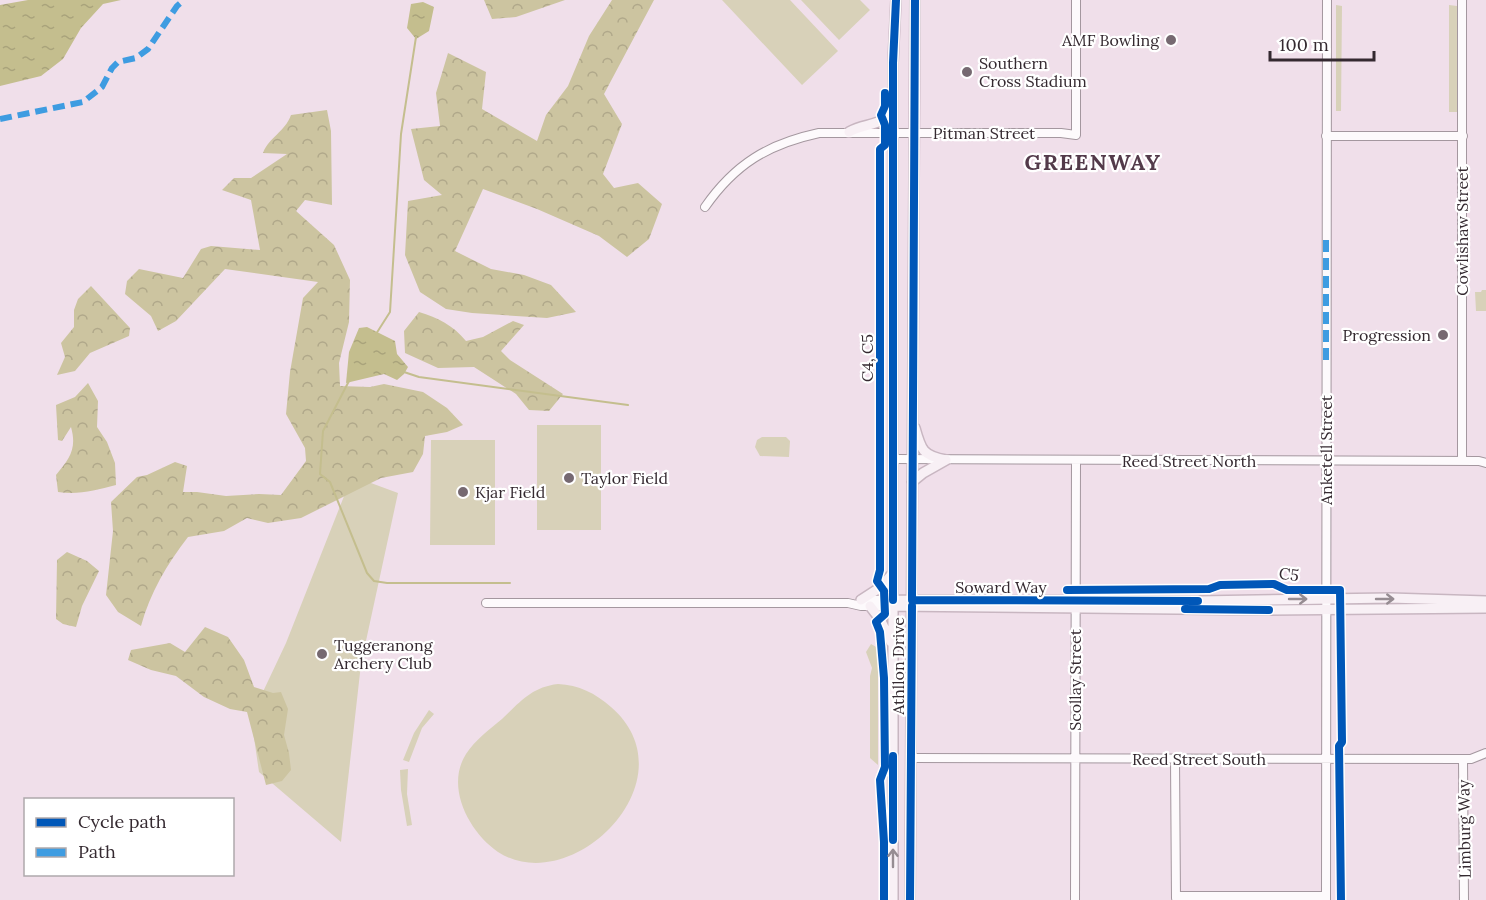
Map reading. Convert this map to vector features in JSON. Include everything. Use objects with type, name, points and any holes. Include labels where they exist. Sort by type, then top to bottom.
[{"type":"main road","name":"Athllon Drive","points":[[892,900],[893,109],[896,0]]},
{"type":"main road","points":[[894,39],[901,0]]},
{"type":"main road","name":"Athllon Drive","points":[[910,900],[915,0]]},
{"type":"main road","points":[[849,132],[884,120],[893,109]]},
{"type":"main road","points":[[912,417],[922,449],[932,457],[946,460]]},
{"type":"main road","points":[[912,482],[946,460]]},
{"type":"main road","points":[[861,600],[881,587],[893,573]]},
{"type":"main road","name":"Soward Way","points":[[1076,604],[1326,599],[1486,601]]},
{"type":"main road","name":"Soward Way","points":[[893,603],[1326,609],[1486,608]]},
{"type":"main road","points":[[870,606],[880,619],[893,647]]},
{"type":"main road","points":[[893,730],[896,751],[902,757],[911,758]]},
{"type":"main road","points":[[892,806],[898,768],[902,762],[911,758]]},
{"type":"street","name":"Pitman Street","points":[[705,207],[733,173],[758,154],[798,138],[819,133],[1061,133],[1076,135],[1077,0]]},
{"type":"street","name":"Anketell Street","points":[[1326,898],[1327,0]]},
{"type":"street","name":"Cowlishaw Street","points":[[1462,0],[1462,461]]},
{"type":"street","points":[[1326,136],[1463,136]]},
{"type":"street","name":"Reed Street North","points":[[893,459],[1462,461],[1486,463]]},
{"type":"street","name":"Scollay Street","points":[[1075,900],[1076,460]]},
{"type":"street","name":"Soward Way","points":[[848,603],[861,600],[893,603]]},
{"type":"street","name":"Soward Way","points":[[486,603],[848,603],[870,606],[893,603]]},
{"type":"street","name":"Reed Street South","points":[[911,758],[1463,759],[1480,757],[1486,753]]},
{"type":"street","points":[[1175,759],[1176,898],[1326,898]]},
{"type":"street","name":"Limburg Way","points":[[1463,759],[1464,900]]},
{"type":"shaded area","points":[[722,0],[790,0],[838,51],[802,85]]},
{"type":"shaded area","points":[[801,0],[860,0],[870,10],[839,40]]},
{"type":"shaded area","points":[[1336,5],[1342,6],[1341,111],[1336,111]]},
{"type":"shaded area","points":[[1449,5],[1457,6],[1457,112],[1449,112]]},
{"type":"shaded area","points":[[1486,290],[1486,311],[1476,311],[1475,292]]},
{"type":"shaded area","name":"Taylor Field","points":[[537,425],[601,425],[601,530],[537,530]]},
{"type":"shaded area","points":[[762,437],[786,437],[790,441],[789,457],[760,456],[755,447],[757,440]]},
{"type":"shaded area","name":"Kjar Field","points":[[431,440],[495,440],[495,545],[430,545]]},
{"type":"shaded area","name":"Tuggeranong Archery Club","points":[[352,476],[398,493],[361,664],[341,842],[259,772],[251,717],[286,643]]},
{"type":"shaded area","points":[[871,644],[878,648],[878,765],[870,758],[870,676],[872,668],[866,652]]},
{"type":"shaded area","points":[[558,684],[586,691],[611,707],[633,736],[639,767],[631,797],[613,824],[588,846],[559,860],[528,863],[498,852],[478,833],[463,808],[459,794],[460,767],[474,744],[521,701],[541,688]]},
{"type":"shaded area","points":[[429,710],[434,714],[422,728],[409,762],[403,760],[414,733]]},
{"type":"shaded area","points":[[408,769],[407,794],[412,825],[407,826],[400,770]]},
{"type":"green space","points":[[484,0],[565,0],[516,17],[492,19]]},
{"type":"green space","points":[[612,0],[654,0],[604,94],[622,124],[603,174],[614,188],[638,183],[662,204],[649,239],[627,257],[599,236],[483,189],[455,251],[491,269],[524,275],[551,285],[576,312],[547,318],[446,309],[420,292],[405,255],[408,201],[442,195],[424,180],[411,129],[440,126],[436,93],[448,53],[486,72],[482,109],[537,141],[546,115],[568,86],[589,36]]},
{"type":"green space","points":[[327,110],[331,131],[332,205],[305,200],[296,211],[334,245],[350,280],[349,322],[339,363],[340,386],[370,387],[384,384],[423,392],[447,408],[463,425],[447,432],[425,436],[423,454],[413,472],[381,478],[301,518],[268,523],[247,518],[224,531],[188,537],[160,579],[141,626],[118,612],[106,595],[113,531],[111,502],[137,477],[147,475],[175,462],[187,466],[183,492],[226,496],[281,495],[306,461],[305,448],[286,414],[290,372],[303,298],[318,282],[225,269],[176,321],[158,331],[151,316],[125,294],[127,281],[139,269],[183,278],[201,249],[211,246],[260,250],[251,200],[222,190],[234,178],[251,178],[287,154],[263,153],[291,115]]},
{"type":"green space","points":[[91,286],[130,328],[129,336],[90,353],[75,371],[57,375],[65,357],[61,343],[74,327],[74,310],[78,299]]},
{"type":"green space","points":[[419,312],[445,323],[466,341],[483,337],[513,321],[524,325],[501,351],[510,360],[563,394],[549,411],[529,410],[516,394],[474,367],[438,368],[405,353],[404,331]]},
{"type":"green space","points":[[88,383],[98,401],[97,427],[107,442],[115,463],[116,485],[80,492],[58,492],[56,475],[71,453],[73,435],[71,427],[62,441],[58,440],[56,405],[75,397]]},
{"type":"green space","points":[[67,552],[87,561],[99,571],[82,606],[76,627],[63,624],[56,619],[57,560]]},
{"type":"green space","points":[[205,627],[228,637],[244,660],[254,687],[273,693],[281,692],[288,709],[284,735],[291,770],[282,781],[266,785],[247,712],[230,709],[204,697],[176,676],[151,670],[128,660],[131,650],[170,643],[185,652]]},
{"type":"water","points":[[28,0],[121,0],[103,4],[81,28],[63,59],[41,76],[0,86],[0,5]]},
{"type":"water","points":[[423,2],[434,7],[429,31],[416,39],[407,28],[411,4]]},
{"type":"water","points":[[367,327],[395,341],[397,354],[408,367],[397,380],[384,374],[346,383],[349,352],[359,328]]},
{"type":"waterway","points":[[376,334],[390,312],[401,134],[416,37]]},
{"type":"waterway","points":[[404,372],[419,377],[628,405]]},
{"type":"waterway","points":[[349,381],[323,431],[320,474],[330,482],[367,573],[374,581],[387,583],[510,583]]},
{"type":"marked path","points":[[0,119],[83,102],[102,87],[112,68],[118,62],[136,58],[148,49],[177,6],[184,0]]},
{"type":"marked path","points":[[1326,235],[1326,360]]},
{"type":"cycle path","points":[[893,600],[893,63],[896,0]]},
{"type":"cycle path","points":[[915,0],[912,600],[1198,601]]},
{"type":"cycle path","name":"C4, C5","points":[[884,591],[877,581],[880,570],[880,149],[885,145],[885,125],[881,115],[885,106],[885,93]]},
{"type":"cycle path","name":"C5","points":[[1067,590],[1209,589],[1220,585],[1274,584],[1287,590],[1340,590],[1341,900]]},
{"type":"cycle path","points":[[884,591],[885,614],[876,622],[880,632],[884,678],[885,767],[880,780],[884,842],[884,900]]},
{"type":"cycle path","points":[[910,900],[912,606]]},
{"type":"cycle path","points":[[1185,609],[1269,610]]},
{"type":"cycle path","points":[[893,756],[893,840]]},
{"type":"place","name":"AMF Bowling","points":[[1171,40]]},
{"type":"place","name":"Southern Cross Stadium","points":[[967,72]]},
{"type":"place","name":"Progression","points":[[1443,335]]},
{"type":"place","name":"Taylor Field","points":[[569,478]]},
{"type":"place","name":"Kjar Field","points":[[463,492]]},
{"type":"place","name":"Tuggeranong Archery Club","points":[[322,654]]},
{"type":"district","name":"GREENWAY","points":[[1093,162]]}]
